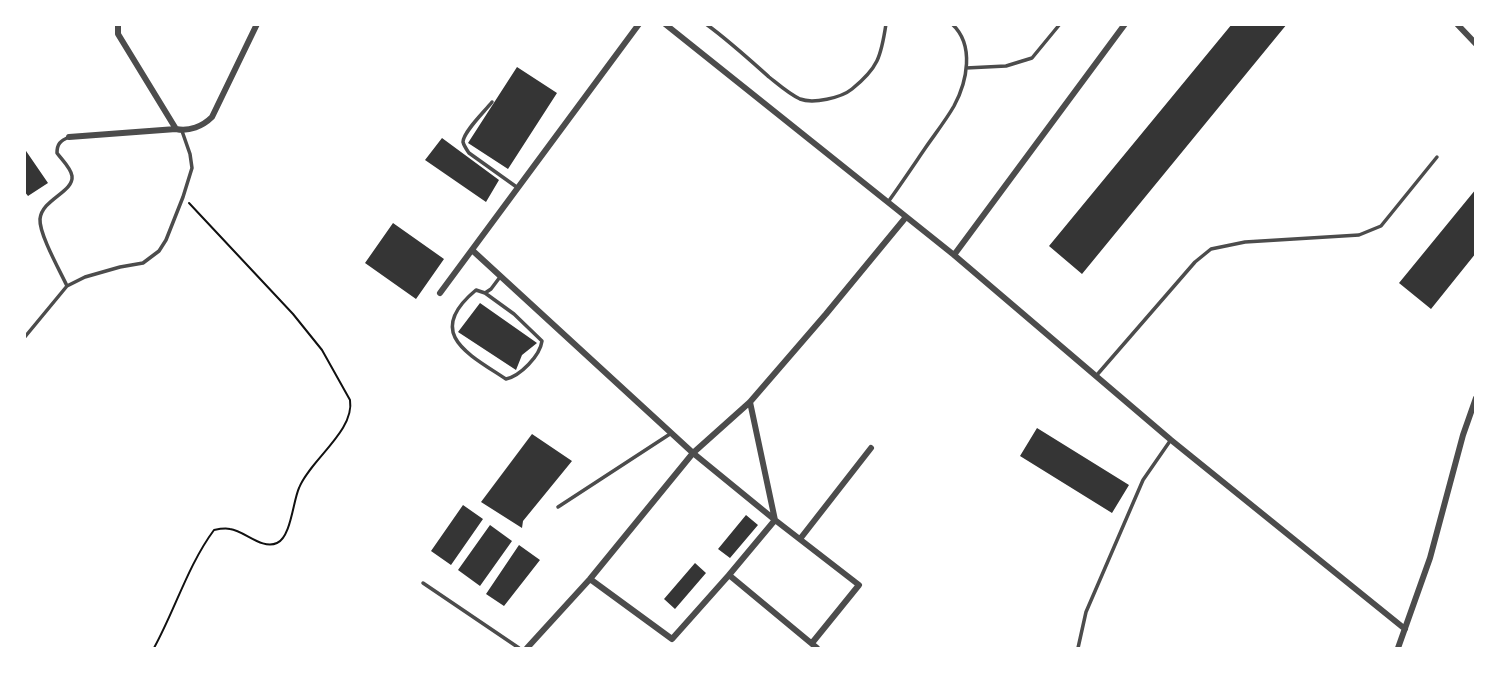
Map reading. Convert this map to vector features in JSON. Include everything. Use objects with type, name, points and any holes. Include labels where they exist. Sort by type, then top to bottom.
[{"type":"street","points":[[117,24],[118,34],[179,130]]},
{"type":"street","points":[[69,137],[179,130],[206,123],[212,117],[257,24]]},
{"type":"street","points":[[440,293],[639,24]]},
{"type":"street","points":[[665,24],[954,255],[1171,440],[1405,629]]},
{"type":"street","points":[[954,255],[1125,24]]},
{"type":"street","points":[[1457,24],[1475,44]]},
{"type":"street","points":[[527,649],[590,579],[693,453],[750,402],[906,216]]},
{"type":"street","points":[[472,250],[693,453],[859,585],[815,646],[729,575]]},
{"type":"street","points":[[1398,649],[1430,558],[1475,398]]},
{"type":"street","points":[[750,402],[775,520]]},
{"type":"street","points":[[800,539],[871,448]]},
{"type":"street","points":[[590,579],[672,639],[775,520]]},
{"type":"lane","points":[[706,24],[784,89],[802,100],[825,100],[846,94],[859,84],[873,71],[882,50],[886,24]]},
{"type":"lane","points":[[966,68],[1006,66],[1032,58],[1060,24]]},
{"type":"lane","points":[[888,202],[953,107],[962,88],[967,49],[953,25]]},
{"type":"lane","points":[[492,103],[466,134],[464,146],[469,153],[518,188]]},
{"type":"lane","points":[[24,338],[67,286],[120,267],[143,263],[159,251],[166,240],[192,168],[190,155],[179,130]]},
{"type":"lane","points":[[67,286],[44,237],[40,216],[46,205],[71,184],[72,175],[57,153],[58,144],[69,137]]},
{"type":"lane","points":[[1096,376],[1195,262],[1211,249],[1245,242],[1359,235],[1381,226],[1437,157]]},
{"type":"lane","points":[[485,292],[514,314],[542,341],[541,348],[514,378],[506,379],[478,361],[457,343],[451,330],[452,321],[465,299],[476,290],[485,292],[491,289],[500,277]]},
{"type":"lane","points":[[558,507],[672,433]]},
{"type":"lane","points":[[1078,649],[1086,612],[1143,480],[1171,440]]},
{"type":"lane","points":[[423,583],[519,649]]},
{"type":"path","points":[[154,649],[204,545],[214,530],[232,529],[270,544],[281,539],[289,524],[299,487],[344,426],[351,409],[350,400],[322,350],[293,314],[183,197]]},
{"type":"building","points":[[1232,24],[1287,24],[1082,274],[1049,246]]},
{"type":"building","points":[[517,67],[557,93],[508,169],[468,143]]},
{"type":"building","points":[[442,138],[499,180],[486,202],[425,160]]},
{"type":"building","points":[[24,148],[48,183],[28,196],[24,191]]},
{"type":"building","points":[[1476,189],[1476,253],[1431,309],[1399,283]]},
{"type":"building","points":[[393,223],[444,259],[416,299],[365,263]]},
{"type":"building","points":[[480,303],[537,343],[522,355],[516,370],[458,332]]},
{"type":"building","points":[[1037,428],[1129,485],[1112,513],[1020,456]]},
{"type":"building","points":[[532,434],[572,461],[523,521],[522,528],[481,502]]},
{"type":"building","points":[[463,505],[483,519],[451,565],[431,551]]},
{"type":"building","points":[[746,515],[758,525],[730,558],[718,549]]},
{"type":"building","points":[[490,525],[512,541],[480,586],[458,570]]},
{"type":"building","points":[[519,545],[540,560],[504,606],[486,594]]},
{"type":"building","points":[[695,563],[706,573],[675,609],[664,599]]}]
